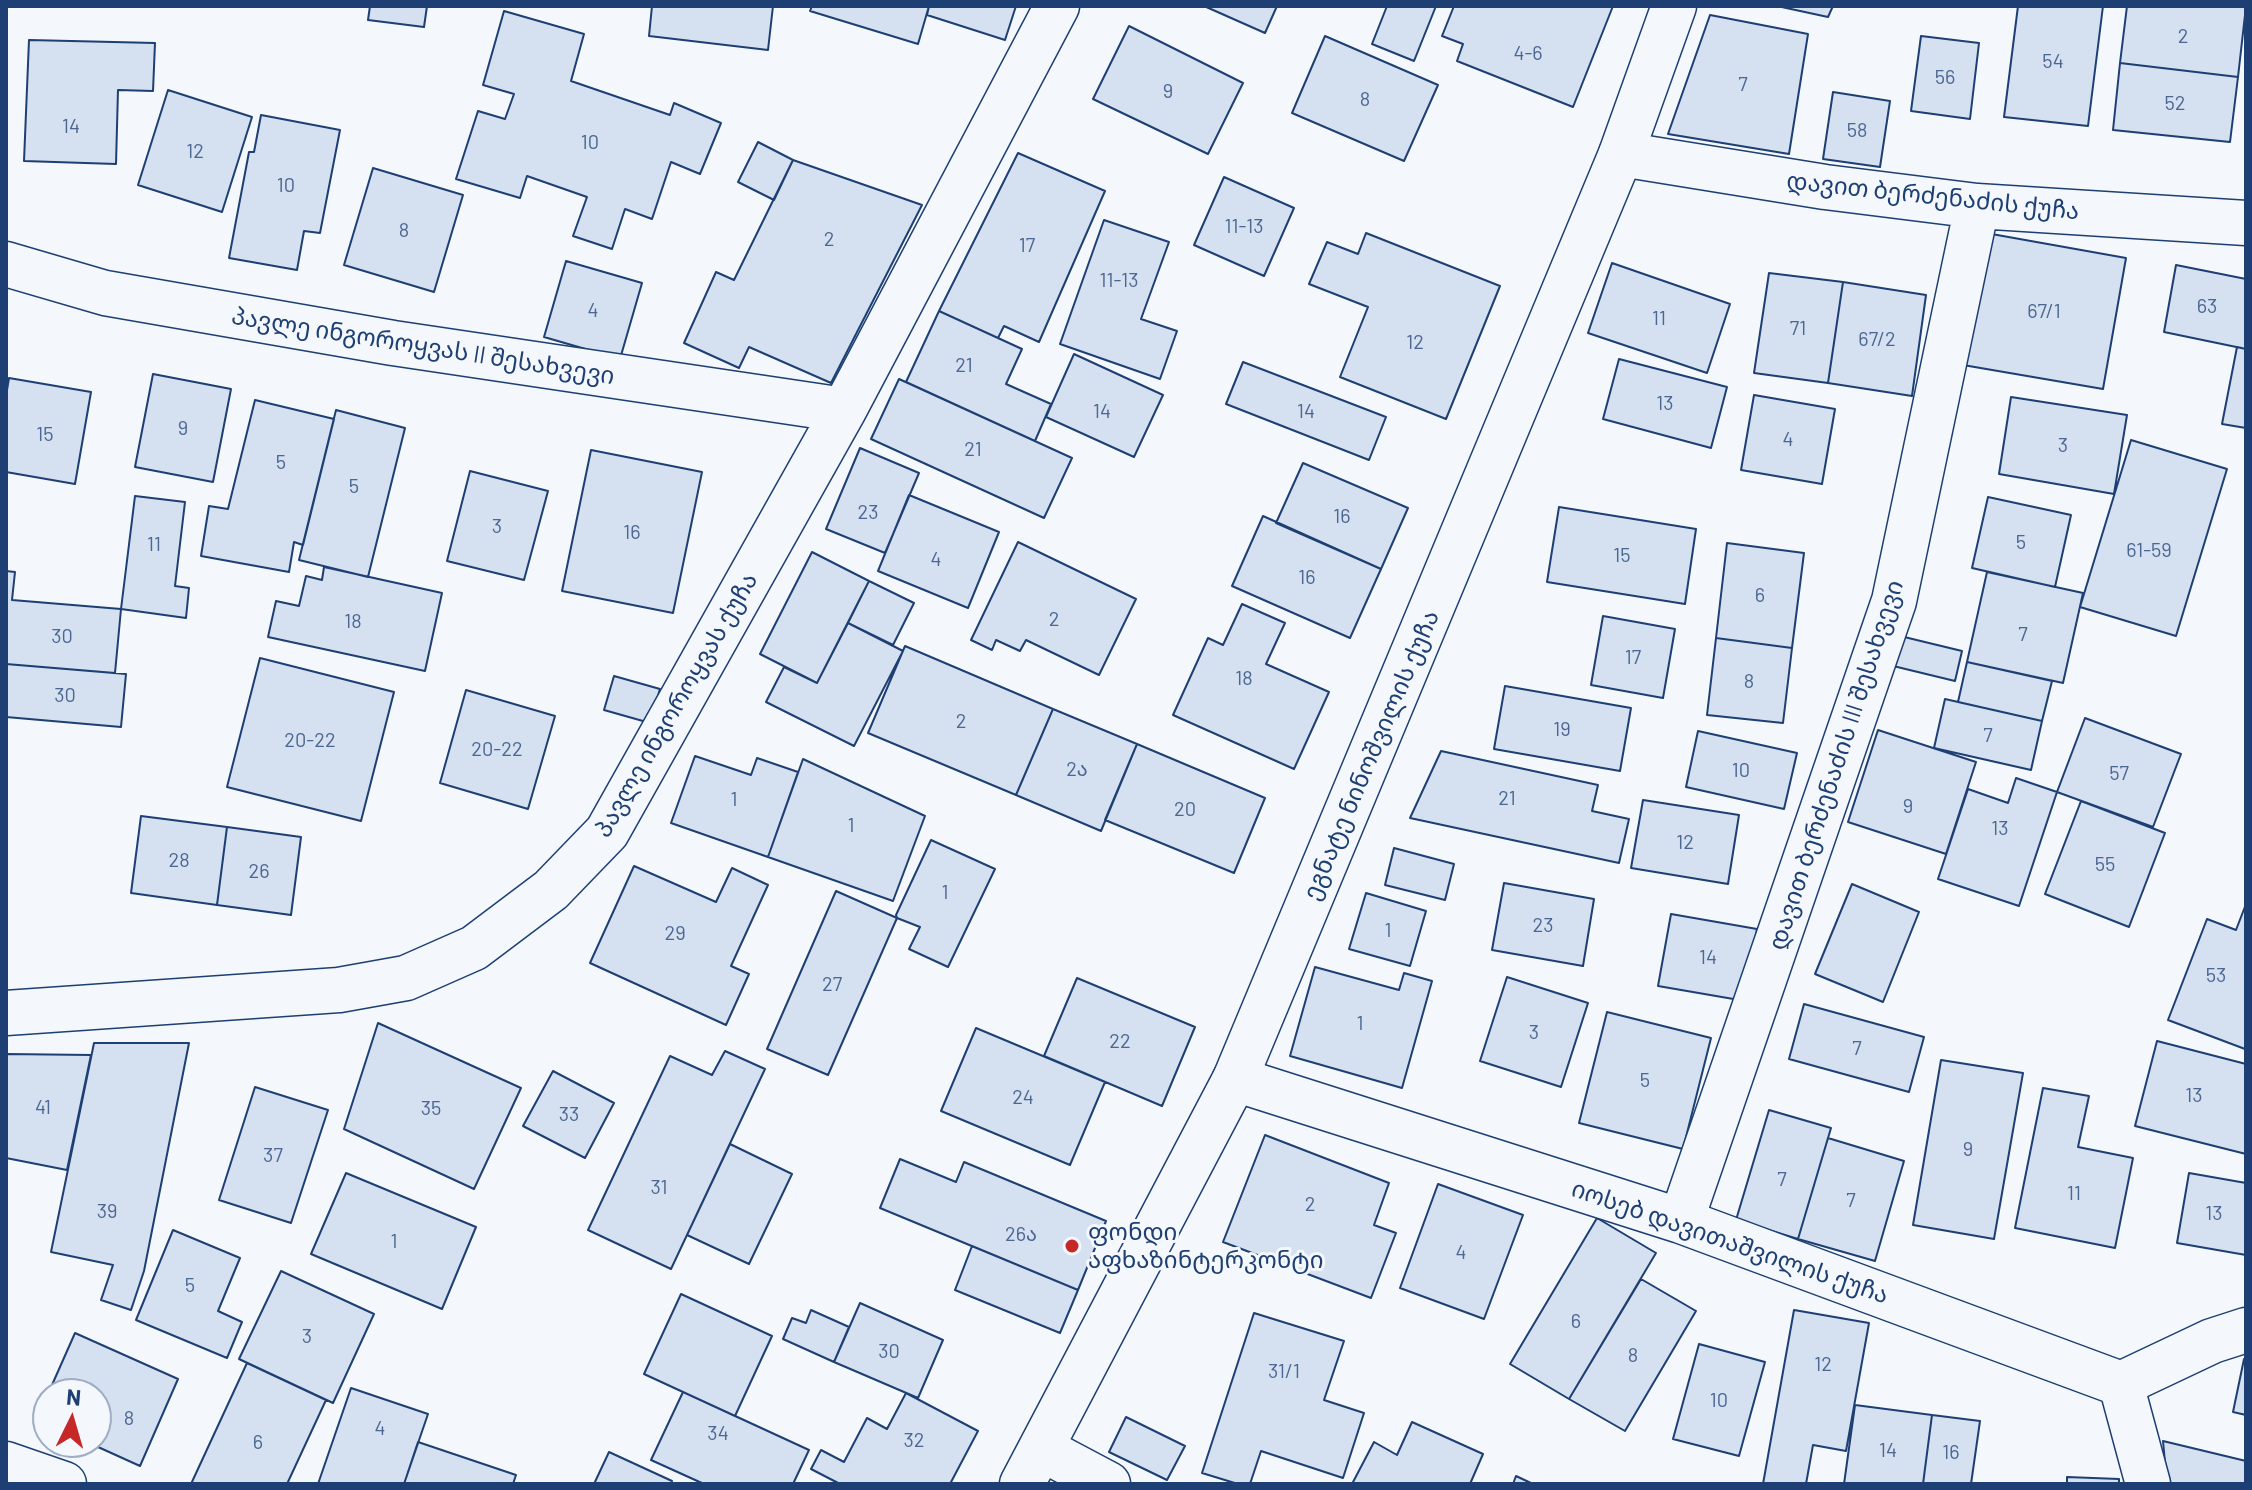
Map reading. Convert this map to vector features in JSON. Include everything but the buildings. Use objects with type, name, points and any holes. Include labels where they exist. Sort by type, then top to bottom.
[{"type":"street","name":"პავლე ინგოროყვას ქუჩა","points":[[6,1013],[339,990],[406,978],[474,948],[551,890],[607,832],[844,410],[1057,6]]},
{"type":"street","name":"ეგნატე ნინოშვილის ქუჩა","points":[[1032,1466],[1235,1079],[1621,154],[1674,6]]},
{"type":"street","name":"დავით ბერძენაძის ქუჩა","points":[[1621,154],[1825,187],[1977,206],[2245,211]]},
{"type":"street","name":"დავით ბერძენაძის III შესახვევი","points":[[1681,1221],[1894,601],[1977,206]]},
{"type":"street","name":"პავლე ინგოროყვას II შესახვევი","points":[[6,264],[105,293],[393,343],[844,410]]},
{"type":"street","name":"იოსებ დავითაშვილის ქუჩა","points":[[1235,1079],[1681,1221],[2121,1384]]},
{"type":"street","points":[[2148,1484],[2121,1384],[2212,1341],[2246,1330]]},
{"type":"street","points":[[6,1464],[64,1484]]},
{"type":"street","points":[[1032,1466],[1108,1484]]},
{"type":"place","name":"ფონდი აფხაზინტერკონტი","points":[[1072,1246]]}]
